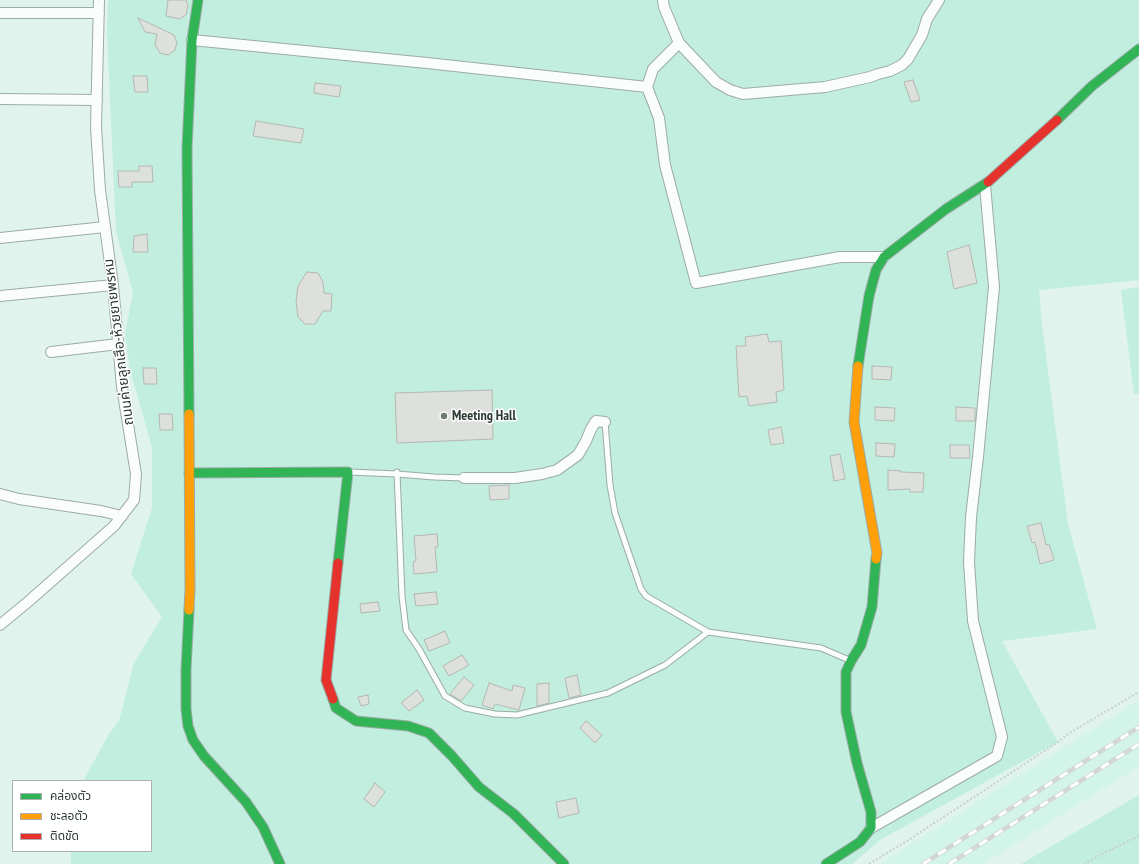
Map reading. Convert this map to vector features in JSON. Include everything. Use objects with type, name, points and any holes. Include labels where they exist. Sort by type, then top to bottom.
[{"type":"street","name":"ถนนค่ายลูกเสึอ-ห้วยยายพรหม","points":[[0,625],[114,526],[134,500],[136,474],[122,387],[113,285],[100,190],[96,127],[99,0]]},
{"type":"street","points":[[198,0],[192,40],[187,148],[190,589],[186,709],[188,726],[193,740],[204,756],[246,802],[263,827],[280,864]]},
{"type":"street","points":[[663,0],[664,7],[678,44],[716,82],[730,90],[743,94],[825,87],[890,71],[902,65],[908,59],[922,35],[927,19],[939,0]]},
{"type":"street","points":[[0,13],[99,13]]},
{"type":"street","points":[[192,40],[646,87]]},
{"type":"street","points":[[678,44],[653,69],[646,87],[659,118],[665,165],[696,283],[840,257],[884,257]]},
{"type":"street","points":[[871,828],[871,812],[857,763],[846,712],[846,672],[861,645],[872,607],[877,553],[854,422],[858,368],[869,296],[876,270],[884,257],[946,209],[985,185],[1038,138],[1092,86],[1139,49]]},
{"type":"street","points":[[0,99],[97,100]]},
{"type":"street","points":[[826,864],[860,842],[871,828],[997,756],[1002,737],[974,621],[969,562],[971,517],[994,287],[985,185]]},
{"type":"street","points":[[0,238],[105,227]]},
{"type":"street","points":[[0,296],[113,285]]},
{"type":"street","points":[[51,352],[118,344]]},
{"type":"street","points":[[464,478],[515,478],[558,470],[578,455],[596,421],[605,422]]},
{"type":"street","points":[[189,474],[348,472],[326,680],[336,708],[356,721],[408,726],[429,733],[452,756],[479,787],[514,814],[564,864]]},
{"type":"street","points":[[0,494],[19,499],[101,511],[122,516]]},
{"type":"lane","points":[[605,422],[610,485],[615,513],[641,589],[646,596],[708,632],[821,648],[851,661]]},
{"type":"lane","points":[[348,472],[397,473],[434,478],[464,478]]},
{"type":"lane","points":[[397,473],[402,596],[406,630],[420,649],[445,696],[465,708],[495,714],[517,715],[608,693],[665,665],[708,632]]},
{"type":"path","points":[[868,864],[910,840],[1071,732],[1139,692]]},
{"type":"path","points":[[1084,864],[1139,836]]},
{"type":"shaded area","points":[[108,0],[1139,0],[1139,280],[1039,290],[1042,325],[1068,524],[1097,629],[1002,641],[1058,742],[880,840],[852,864],[71,864],[71,852],[152,852],[152,780],[84,780],[109,734],[119,721],[134,663],[162,617],[131,574],[152,508],[152,447],[130,370],[125,334],[133,292],[116,232],[107,32]]},
{"type":"shaded area","points":[[1139,287],[1139,393],[1134,394],[1121,290]]},
{"type":"shaded area","points":[[1139,700],[1139,766],[984,864],[879,864]]},
{"type":"shaded area","points":[[1139,795],[1139,864],[1021,864]]},
{"type":"building","points":[[168,0],[186,0],[188,5],[186,15],[180,19],[166,16]]},
{"type":"building","points":[[138,18],[174,35],[177,42],[175,50],[168,55],[160,53],[155,45],[157,34],[145,32]]},
{"type":"building","points":[[133,76],[147,76],[148,92],[135,92]]},
{"type":"building","points":[[913,80],[920,100],[911,102],[904,82]]},
{"type":"building","points":[[315,83],[341,86],[339,97],[314,93]]},
{"type":"building","points":[[256,121],[304,129],[301,143],[253,136]]},
{"type":"building","points":[[139,166],[152,166],[153,182],[132,182],[132,187],[119,187],[118,171],[139,171]]},
{"type":"building","points":[[147,234],[148,252],[133,252],[134,236]]},
{"type":"building","points":[[969,245],[977,283],[954,289],[947,252]]},
{"type":"building","points":[[307,272],[318,273],[323,282],[324,293],[332,294],[331,311],[323,311],[315,324],[305,324],[298,317],[296,301],[298,286]]},
{"type":"building","points":[[767,334],[769,342],[781,341],[784,390],[776,392],[777,402],[749,406],[747,396],[739,397],[736,346],[746,346],[745,337]]},
{"type":"building","points":[[872,366],[892,367],[891,380],[872,379]]},
{"type":"building","points":[[143,368],[156,368],[157,384],[144,384]]},
{"type":"building","name":"Meeting Hall","points":[[492,390],[493,439],[397,443],[395,393]]},
{"type":"building","points":[[875,407],[895,408],[894,421],[875,420]]},
{"type":"building","points":[[956,407],[975,408],[975,421],[956,421]]},
{"type":"building","points":[[159,414],[172,414],[173,430],[160,430]]},
{"type":"building","points":[[781,427],[784,443],[771,445],[768,430]]},
{"type":"building","points":[[876,443],[895,444],[894,457],[876,456]]},
{"type":"building","points":[[950,445],[969,445],[970,458],[950,458]]},
{"type":"building","points":[[840,454],[845,479],[834,481],[830,456]]},
{"type":"building","points":[[888,470],[924,473],[923,492],[910,492],[910,489],[888,490]]},
{"type":"building","points":[[509,485],[509,499],[490,500],[489,486]]},
{"type":"building","points":[[1041,523],[1046,545],[1049,544],[1054,560],[1040,564],[1035,542],[1032,543],[1027,526]]},
{"type":"building","points":[[437,534],[438,547],[435,547],[437,572],[414,574],[413,562],[416,561],[414,536]]},
{"type":"building","points":[[436,592],[438,604],[416,606],[414,594]]},
{"type":"building","points":[[378,602],[380,611],[361,613],[360,604]]},
{"type":"building","points":[[445,631],[450,643],[429,651],[424,640]]},
{"type":"building","points":[[462,655],[469,665],[449,676],[443,666]]},
{"type":"building","points":[[577,675],[581,695],[569,698],[565,678]]},
{"type":"building","points":[[464,677],[474,685],[461,701],[450,694]]},
{"type":"building","points":[[489,683],[512,691],[513,685],[525,688],[519,710],[495,704],[493,709],[482,705]]},
{"type":"building","points":[[549,683],[549,703],[537,706],[537,684]]},
{"type":"building","points":[[417,690],[424,700],[409,711],[401,703]]},
{"type":"building","points":[[368,695],[369,704],[361,706],[358,697]]},
{"type":"building","points":[[586,721],[602,735],[595,743],[580,728]]},
{"type":"building","points":[[375,783],[385,792],[374,807],[364,799]]},
{"type":"building","points":[[576,798],[579,813],[559,818],[556,802]]},
{"type":"railway","points":[[923,864],[1139,727]]},
{"type":"railway","points":[[949,864],[1139,744]]},
{"type":"traffic: fast","points":[[189,414],[187,148],[192,40],[198,0]]},
{"type":"traffic: fast","points":[[1057,120],[1092,86],[1139,49]]},
{"type":"traffic: fast","points":[[858,366],[869,296],[876,270],[884,257],[946,209],[988,182]]},
{"type":"traffic: fast","points":[[189,473],[348,472],[338,563]]},
{"type":"traffic: fast","points":[[826,864],[860,842],[871,828],[871,812],[857,763],[846,712],[846,672],[861,645],[872,607],[876,559]]},
{"type":"traffic: fast","points":[[189,610],[186,709],[188,726],[193,740],[204,756],[246,802],[263,827],[280,864]]},
{"type":"traffic: fast","points":[[333,699],[336,708],[356,721],[408,726],[429,733],[452,756],[479,787],[514,814],[564,864]]},
{"type":"traffic: slow","points":[[858,366],[854,422],[877,553],[876,559]]},
{"type":"traffic: slow","points":[[189,414],[189,610]]},
{"type":"traffic: jam","points":[[988,182],[1057,120]]},
{"type":"traffic: jam","points":[[333,699],[326,680],[338,563]]},
{"type":"place","name":"Meeting Hall","points":[[444,416]]}]
